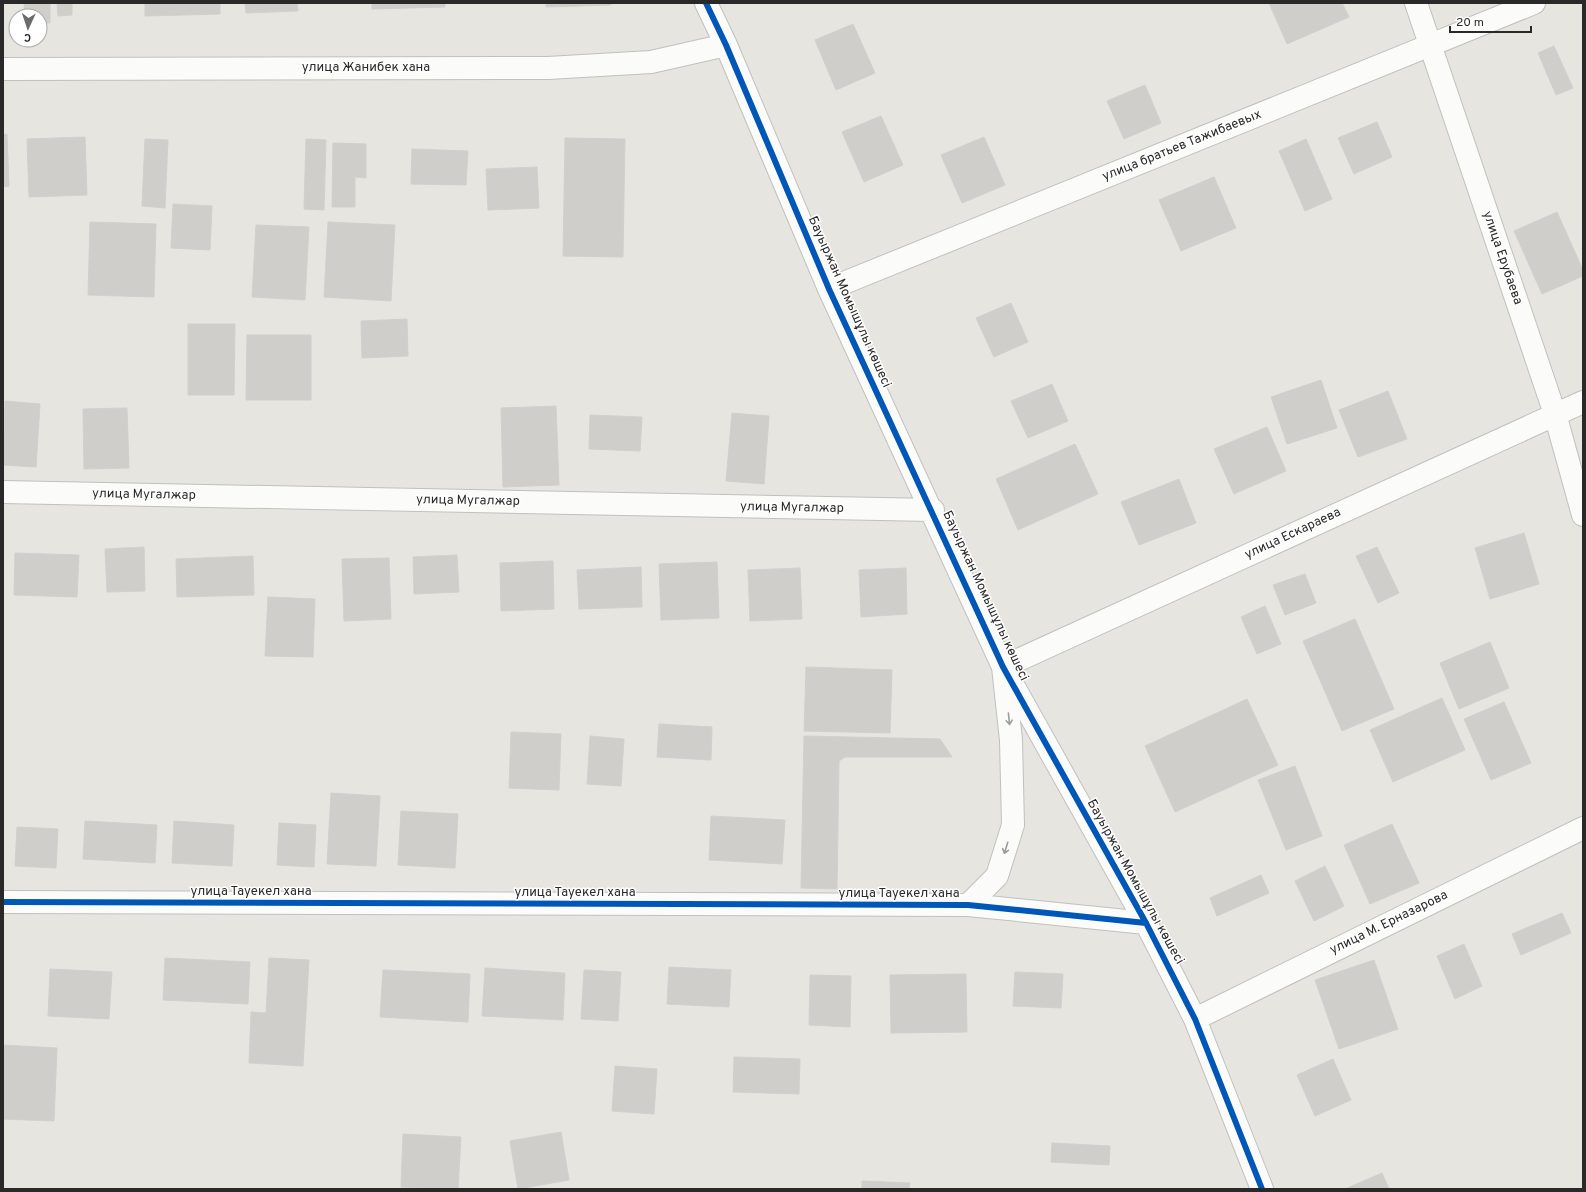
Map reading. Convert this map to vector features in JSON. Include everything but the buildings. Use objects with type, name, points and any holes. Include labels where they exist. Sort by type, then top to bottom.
[{"type":"street","name":"Бауыржан Момышұлы көшесі","points":[[706,3],[726,45],[829,289],[933,510],[1003,667],[1146,923],[1195,1019],[1262,1189]]},
{"type":"street","name":"улица Ерубаева","points":[[1416,3],[1555,414],[1583,515]]},
{"type":"street","name":"улица братьев Тажибаевых","points":[[829,289],[1534,3]]},
{"type":"street","name":"улица Жанибек хана","points":[[3,69],[548,68],[650,62],[726,45]]},
{"type":"street","name":"улица Ескараева","points":[[1003,667],[1583,402]]},
{"type":"street","name":"улица Мугалжар","points":[[3,492],[933,510]]},
{"type":"street","points":[[968,905],[997,876],[1013,825],[1011,740],[1003,667]]},
{"type":"street","name":"улица М. Ерназарова","points":[[1195,1019],[1583,828]]},
{"type":"street","name":"улица Тауекел хана","points":[[3,902],[968,905],[1146,923]]},
{"type":"cycle path","points":[[706,3],[726,45],[829,289],[1003,667],[1146,923],[1195,1019],[1262,1189]]},
{"type":"cycle path","points":[[3,902],[968,905],[1146,923]]}]
